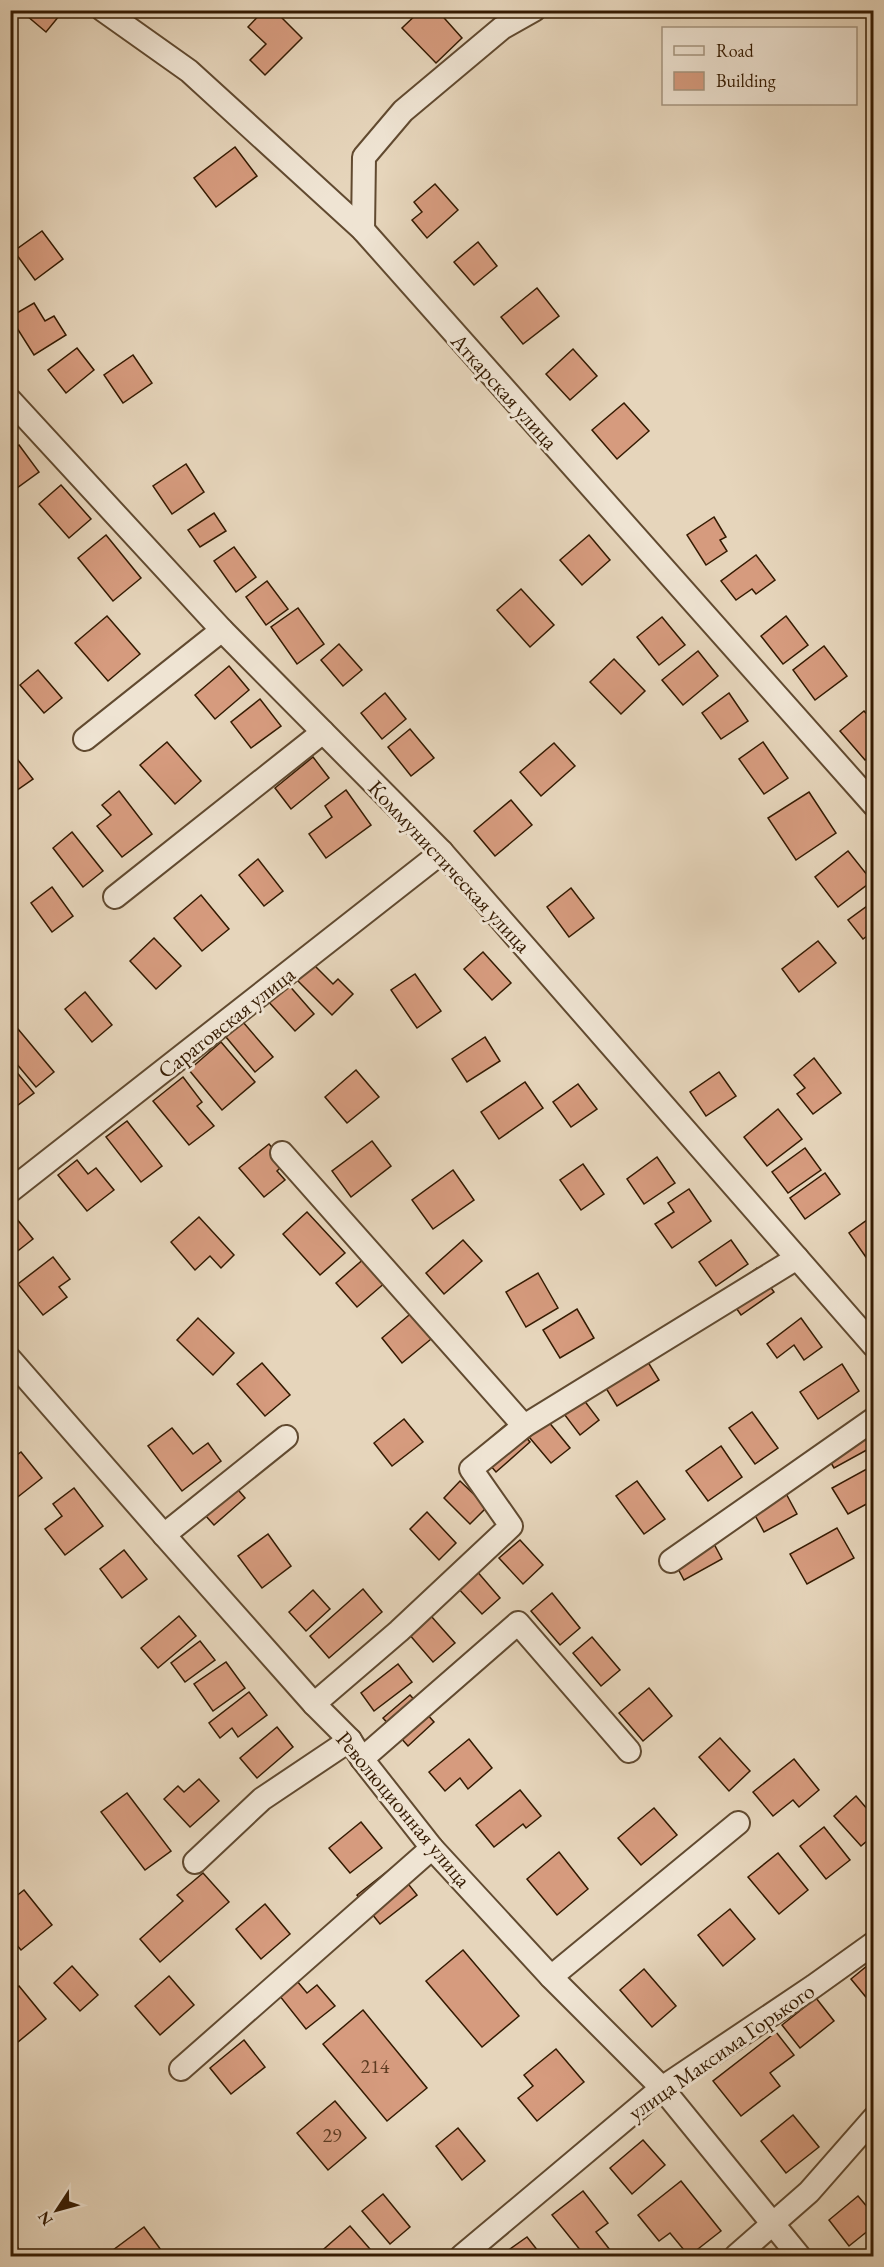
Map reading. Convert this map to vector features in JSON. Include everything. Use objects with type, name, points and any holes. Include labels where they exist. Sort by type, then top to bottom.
[{"type":"street","name":"Аткарская улица","points":[[103,10],[189,70],[363,230],[873,806]]},
{"type":"street","points":[[363,230],[364,157],[403,111],[502,28],[534,10]]},
{"type":"street","name":"Коммунистическая улица","points":[[10,400],[222,630],[442,852],[873,1346]]},
{"type":"street","points":[[85,739],[222,630]]},
{"type":"street","points":[[115,897],[323,732]]},
{"type":"street","name":"Саратовская улица","points":[[10,1191],[442,852]]},
{"type":"street","points":[[282,1153],[524,1426]]},
{"type":"street","points":[[314,1704],[399,1631],[512,1526],[471,1469],[524,1426],[797,1258]]},
{"type":"street","name":"Революционная улица","points":[[10,1359],[314,1704],[350,1740],[362,1760],[432,1848],[551,1977],[662,2088],[799,2256]]},
{"type":"street","points":[[671,1561],[873,1419]]},
{"type":"street","points":[[164,1535],[286,1437]]},
{"type":"street","points":[[362,1760],[518,1623],[629,1751]]},
{"type":"street","points":[[195,1862],[262,1799],[350,1740]]},
{"type":"street","points":[[551,1977],[738,1823]]},
{"type":"street","points":[[181,2069],[432,1848]]},
{"type":"street","name":"улица Максима Горького","points":[[462,2256],[662,2088],[814,1986],[873,1943]]},
{"type":"street","points":[[736,2256],[809,2192],[873,2118]]},
{"type":"building","points":[[20,10],[64,10],[46,32]]},
{"type":"building","points":[[264,10],[274,10],[302,38],[265,75],[250,60],[266,44],[248,27]]},
{"type":"building","points":[[421,10],[437,10],[462,38],[436,63],[402,28]]},
{"type":"building","points":[[235,147],[257,176],[216,207],[194,178]]},
{"type":"building","points":[[435,184],[458,210],[427,238],[412,220],[422,212],[414,202]]},
{"type":"building","points":[[42,231],[63,259],[35,280],[14,251]]},
{"type":"building","points":[[478,242],[497,266],[474,285],[454,262]]},
{"type":"building","points":[[537,288],[559,316],[523,344],[501,317]]},
{"type":"building","points":[[34,303],[45,321],[54,316],[66,335],[34,355],[10,317]]},
{"type":"building","points":[[77,348],[94,370],[66,393],[48,370]]},
{"type":"building","points":[[573,349],[597,376],[570,400],[546,374]]},
{"type":"building","points":[[133,355],[152,383],[123,403],[104,375]]},
{"type":"building","points":[[624,403],[649,431],[617,459],[592,430]]},
{"type":"building","points":[[19,445],[39,472],[10,493],[10,451]]},
{"type":"building","points":[[186,464],[204,492],[172,514],[153,486]]},
{"type":"building","points":[[61,485],[91,519],[69,538],[39,504]]},
{"type":"building","points":[[214,513],[226,531],[200,547],[188,530]]},
{"type":"building","points":[[714,517],[726,537],[720,540],[727,551],[706,565],[687,535]]},
{"type":"building","points":[[106,535],[141,578],[113,601],[78,558]]},
{"type":"building","points":[[589,535],[610,560],[582,585],[560,560]]},
{"type":"building","points":[[234,547],[256,577],[236,592],[214,561]]},
{"type":"building","points":[[756,555],[775,580],[756,594],[752,589],[736,600],[721,581]]},
{"type":"building","points":[[267,581],[288,609],[266,625],[246,597]]},
{"type":"building","points":[[521,589],[554,625],[530,647],[497,610]]},
{"type":"building","points":[[298,608],[324,644],[297,664],[271,627]]},
{"type":"building","points":[[107,616],[140,654],[108,681],[75,643]]},
{"type":"building","points":[[786,616],[808,645],[783,664],[761,636]]},
{"type":"building","points":[[662,617],[685,645],[659,665],[637,637]]},
{"type":"building","points":[[339,644],[362,670],[343,686],[321,660]]},
{"type":"building","points":[[824,646],[847,676],[815,700],[793,670]]},
{"type":"building","points":[[698,651],[718,676],[683,705],[662,680]]},
{"type":"building","points":[[614,659],[645,691],[621,714],[590,682]]},
{"type":"building","points":[[229,666],[249,690],[215,719],[195,695]]},
{"type":"building","points":[[38,670],[62,698],[44,713],[20,685]]},
{"type":"building","points":[[385,693],[406,719],[382,739],[361,713]]},
{"type":"building","points":[[729,693],[748,721],[721,739],[702,713]]},
{"type":"building","points":[[260,699],[281,726],[251,748],[231,722]]},
{"type":"building","points":[[864,711],[874,722],[874,753],[865,760],[840,731]]},
{"type":"building","points":[[410,729],[434,758],[411,776],[388,747]]},
{"type":"building","points":[[167,742],[201,781],[175,804],[140,765]]},
{"type":"building","points":[[763,742],[788,778],[764,794],[739,759]]},
{"type":"building","points":[[554,743],[575,766],[541,796],[520,772]]},
{"type":"building","points":[[10,750],[33,779],[10,795]]},
{"type":"building","points":[[313,757],[329,778],[291,809],[275,788]]},
{"type":"building","points":[[346,790],[371,825],[326,858],[309,834],[332,817],[325,806]]},
{"type":"building","points":[[119,791],[152,834],[122,857],[97,826],[111,815],[102,805]]},
{"type":"building","points":[[809,792],[836,833],[796,860],[768,818]]},
{"type":"building","points":[[511,800],[532,825],[495,856],[474,831]]},
{"type":"building","points":[[72,832],[103,871],[83,887],[53,848]]},
{"type":"building","points":[[848,851],[872,881],[838,907],[815,877]]},
{"type":"building","points":[[258,859],[283,891],[264,906],[239,875]]},
{"type":"building","points":[[52,887],[73,916],[52,932],[31,903]]},
{"type":"building","points":[[571,888],[594,918],[569,937],[547,907]]},
{"type":"building","points":[[201,895],[229,929],[202,951],[174,918]]},
{"type":"building","points":[[874,901],[874,931],[863,939],[848,920]]},
{"type":"building","points":[[154,938],[181,966],[156,989],[130,961]]},
{"type":"building","points":[[818,941],[836,963],[799,992],[782,969]]},
{"type":"building","points":[[483,952],[511,983],[492,1000],[464,969]]},
{"type":"building","points":[[311,962],[333,984],[338,979],[353,994],[332,1015],[295,978]]},
{"type":"building","points":[[415,974],[441,1011],[417,1028],[391,990]]},
{"type":"building","points":[[287,983],[314,1014],[295,1031],[267,1000]]},
{"type":"building","points":[[85,992],[112,1025],[92,1042],[65,1009]]},
{"type":"building","points":[[243,1022],[273,1057],[255,1072],[226,1037]]},
{"type":"building","points":[[18,1029],[54,1072],[36,1087],[10,1056],[10,1035]]},
{"type":"building","points":[[485,1037],[500,1061],[467,1082],[452,1059]]},
{"type":"building","points":[[221,1042],[255,1082],[222,1110],[189,1070]]},
{"type":"building","points":[[814,1058],[841,1093],[813,1114],[797,1094],[805,1088],[794,1075]]},
{"type":"building","points":[[10,1064],[34,1093],[14,1108],[10,1104]]},
{"type":"building","points":[[356,1070],[379,1097],[347,1123],[325,1097]]},
{"type":"building","points":[[719,1072],[736,1096],[706,1116],[690,1092]]},
{"type":"building","points":[[183,1077],[202,1102],[197,1106],[214,1126],[189,1145],[153,1101]]},
{"type":"building","points":[[525,1082],[543,1108],[499,1139],[481,1112]]},
{"type":"building","points":[[578,1084],[597,1109],[571,1127],[553,1102]]},
{"type":"building","points":[[778,1109],[802,1139],[767,1166],[744,1137]]},
{"type":"building","points":[[127,1121],[162,1166],[141,1182],[106,1137]]},
{"type":"building","points":[[372,1141],[391,1166],[351,1197],[332,1171]]},
{"type":"building","points":[[269,1144],[285,1163],[277,1171],[285,1180],[264,1197],[239,1168]]},
{"type":"building","points":[[805,1148],[821,1170],[788,1193],[772,1172]]},
{"type":"building","points":[[657,1157],[675,1183],[644,1204],[627,1179]]},
{"type":"building","points":[[77,1160],[88,1174],[96,1168],[114,1190],[87,1211],[58,1175]]},
{"type":"building","points":[[583,1164],[604,1194],[581,1210],[560,1180]]},
{"type":"building","points":[[453,1170],[474,1200],[433,1229],[412,1200]]},
{"type":"building","points":[[825,1173],[840,1194],[805,1219],[790,1198]]},
{"type":"building","points":[[689,1189],[711,1221],[672,1248],[655,1224],[674,1212],[668,1203]]},
{"type":"building","points":[[307,1212],[345,1253],[320,1275],[283,1234]]},
{"type":"building","points":[[12,1213],[33,1239],[10,1257],[10,1215]]},
{"type":"building","points":[[874,1215],[874,1261],[870,1263],[849,1233]]},
{"type":"building","points":[[199,1217],[234,1255],[221,1268],[210,1256],[195,1270],[171,1242]]},
{"type":"building","points":[[463,1240],[482,1261],[444,1294],[426,1273]]},
{"type":"building","points":[[731,1240],[748,1264],[716,1286],[699,1262]]},
{"type":"building","points":[[53,1257],[70,1279],[59,1287],[67,1297],[43,1315],[18,1284]]},
{"type":"building","points":[[366,1257],[387,1281],[357,1307],[336,1283]]},
{"type":"building","points":[[757,1268],[774,1292],[741,1315],[725,1292]]},
{"type":"building","points":[[538,1273],[558,1308],[526,1327],[506,1292]]},
{"type":"building","points":[[577,1309],[594,1338],[560,1358],[543,1330]]},
{"type":"building","points":[[415,1310],[436,1335],[402,1363],[382,1338]]},
{"type":"building","points":[[198,1318],[234,1353],[213,1375],[177,1340]]},
{"type":"building","points":[[801,1318],[822,1347],[804,1360],[794,1345],[777,1358],[767,1344]]},
{"type":"building","points":[[638,1346],[659,1380],[617,1406],[596,1372]]},
{"type":"building","points":[[262,1363],[290,1395],[265,1416],[237,1384]]},
{"type":"building","points":[[842,1364],[859,1391],[818,1419],[800,1392]]},
{"type":"building","points":[[574,1387],[599,1420],[580,1435],[555,1402]]},
{"type":"building","points":[[752,1412],[778,1448],[755,1464],[729,1428]]},
{"type":"building","points":[[543,1415],[570,1448],[551,1463],[524,1431]]},
{"type":"building","points":[[874,1416],[874,1446],[834,1468],[821,1446]]},
{"type":"building","points":[[404,1419],[423,1442],[392,1466],[374,1443]]},
{"type":"building","points":[[511,1420],[530,1442],[496,1472],[477,1450]]},
{"type":"building","points":[[172,1428],[193,1454],[208,1443],[221,1461],[182,1491],[148,1446]]},
{"type":"building","points":[[721,1446],[742,1477],[708,1501],[686,1471]]},
{"type":"building","points":[[21,1452],[42,1478],[10,1503],[10,1460]]},
{"type":"building","points":[[874,1465],[874,1500],[848,1514],[832,1488]]},
{"type":"building","points":[[227,1477],[245,1498],[214,1525],[196,1505]]},
{"type":"building","points":[[460,1481],[487,1507],[470,1524],[444,1498]]},
{"type":"building","points":[[637,1481],[665,1519],[644,1534],[616,1496]]},
{"type":"building","points":[[74,1488],[103,1526],[65,1555],[45,1529],[62,1516],[53,1504]]},
{"type":"building","points":[[783,1488],[797,1514],[764,1532],[750,1506]]},
{"type":"building","points":[[427,1512],[456,1543],[439,1560],[410,1529]]},
{"type":"building","points":[[837,1528],[854,1558],[807,1584],[790,1554]]},
{"type":"building","points":[[706,1529],[722,1559],[684,1580],[668,1550]]},
{"type":"building","points":[[268,1534],[291,1566],[262,1588],[238,1556]]},
{"type":"building","points":[[520,1540],[543,1565],[523,1584],[499,1558]]},
{"type":"building","points":[[124,1550],[147,1579],[122,1598],[100,1569]]},
{"type":"building","points":[[475,1569],[500,1598],[482,1614],[456,1586]]},
{"type":"building","points":[[363,1589],[382,1612],[329,1658],[310,1636]]},
{"type":"building","points":[[313,1590],[330,1609],[306,1631],[289,1612]]},
{"type":"building","points":[[552,1593],[580,1628],[560,1645],[531,1611]]},
{"type":"building","points":[[423,1607],[455,1643],[433,1662],[402,1626]]},
{"type":"building","points":[[179,1616],[196,1636],[158,1668],[141,1648]]},
{"type":"building","points":[[592,1637],[620,1670],[601,1686],[573,1653]]},
{"type":"building","points":[[200,1641],[215,1660],[185,1682],[171,1663]]},
{"type":"building","points":[[226,1662],[245,1688],[213,1711],[194,1684]]},
{"type":"building","points":[[398,1664],[412,1682],[374,1711],[361,1693]]},
{"type":"building","points":[[649,1688],[672,1716],[643,1741],[619,1713]]},
{"type":"building","points":[[249,1692],[267,1715],[238,1737],[232,1728],[220,1738],[209,1723]]},
{"type":"building","points":[[410,1695],[434,1722],[408,1746],[383,1718]]},
{"type":"building","points":[[277,1727],[293,1747],[257,1778],[240,1758]]},
{"type":"building","points":[[720,1738],[750,1771],[729,1791],[699,1757]]},
{"type":"building","points":[[469,1739],[492,1768],[468,1789],[460,1778],[445,1791],[429,1772]]},
{"type":"building","points":[[794,1759],[819,1790],[799,1807],[793,1800],[773,1816],[753,1792]]},
{"type":"building","points":[[199,1779],[219,1801],[190,1827],[164,1799],[178,1786],[184,1792]]},
{"type":"building","points":[[520,1790],[541,1816],[526,1828],[523,1824],[494,1847],[476,1825]]},
{"type":"building","points":[[127,1793],[171,1851],[145,1870],[101,1812]]},
{"type":"building","points":[[856,1796],[874,1817],[874,1835],[861,1846],[834,1816]]},
{"type":"building","points":[[654,1808],[677,1835],[641,1865],[618,1838]]},
{"type":"building","points":[[361,1822],[382,1848],[350,1873],[329,1848]]},
{"type":"building","points":[[824,1827],[850,1860],[826,1879],[800,1846]]},
{"type":"building","points":[[559,1852],[588,1889],[557,1915],[527,1879]]},
{"type":"building","points":[[778,1853],[808,1890],[779,1914],[748,1877]]},
{"type":"building","points":[[394,1866],[417,1895],[380,1924],[357,1895]]},
{"type":"building","points":[[203,1873],[229,1902],[160,1962],[140,1939],[183,1901],[177,1895]]},
{"type":"building","points":[[24,1890],[52,1925],[21,1950],[10,1937],[10,1901]]},
{"type":"building","points":[[265,1904],[290,1934],[261,1959],[236,1929]]},
{"type":"building","points":[[730,1909],[755,1939],[723,1966],[698,1935]]},
{"type":"building","points":[[463,1950],[519,2016],[482,2047],[426,1981]]},
{"type":"building","points":[[874,1961],[874,2007],[851,1979]]},
{"type":"building","points":[[72,1966],[98,1995],[80,2011],[54,1983]]},
{"type":"building","points":[[644,1969],[676,2006],[652,2027],[620,1990]]},
{"type":"building","points":[[169,1976],[194,2005],[160,2035],[135,2006]]},
{"type":"building","points":[[297,1981],[307,1993],[317,1985],[335,2006],[306,2029],[279,1995]]},
{"type":"building","points":[[19,1986],[46,2019],[18,2042],[10,2033],[10,1993]]},
{"type":"building","points":[[816,1998],[834,2021],[800,2048],[782,2025]]},
{"type":"building","points":[[363,2010],[427,2088],[387,2121],[323,2044]]},
{"type":"building","points":[[776,2032],[794,2055],[770,2073],[780,2086],[741,2116],[713,2081]]},
{"type":"building","points":[[244,2040],[265,2067],[231,2094],[210,2068]]},
{"type":"building","points":[[556,2049],[584,2082],[537,2121],[518,2098],[533,2086],[524,2075]]},
{"type":"building","points":[[335,2101],[366,2138],[328,2170],[297,2133]]},
{"type":"building","points":[[793,2115],[819,2147],[786,2173],[761,2141]]},
{"type":"building","points":[[458,2128],[485,2161],[462,2180],[436,2146]]},
{"type":"building","points":[[643,2140],[665,2165],[632,2194],[610,2168]]},
{"type":"building","points":[[681,2181],[721,2231],[689,2256],[670,2233],[659,2241],[638,2215]]},
{"type":"building","points":[[583,2191],[608,2223],[596,2232],[610,2250],[603,2256],[585,2256],[552,2215]]},
{"type":"building","points":[[383,2194],[410,2227],[390,2244],[362,2211]]},
{"type":"building","points":[[858,2196],[874,2215],[874,2226],[849,2246],[829,2220]]},
{"type":"building","points":[[350,2226],[376,2256],[317,2255]]},
{"type":"building","points":[[144,2227],[164,2254],[161,2256],[105,2256]]},
{"type":"building","points":[[527,2237],[542,2256],[500,2256]]},
{"type":"building","points":[[10,2239],[18,2248],[10,2254]]}]
